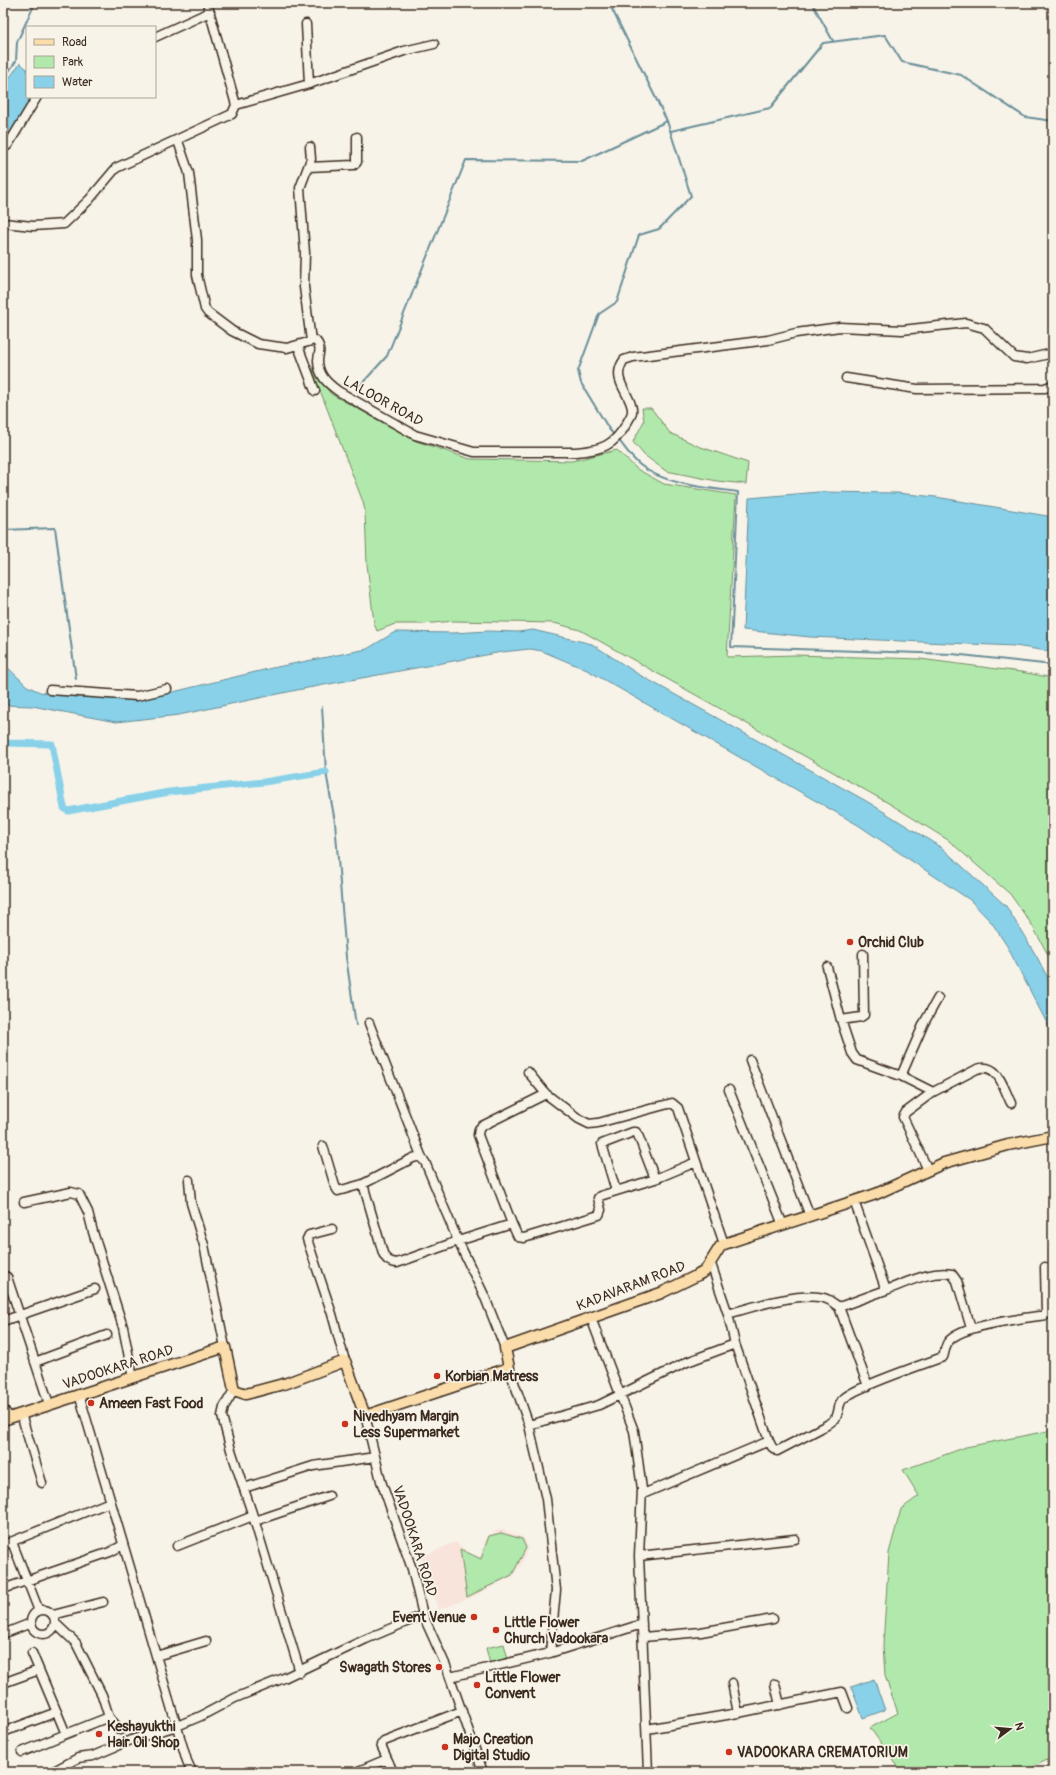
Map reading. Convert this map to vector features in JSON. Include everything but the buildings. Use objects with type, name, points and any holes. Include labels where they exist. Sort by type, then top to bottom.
[{"type":"main road","points":[[724,1244],[876,1194],[944,1163],[1008,1145],[1053,1136]]},
{"type":"main road","name":"KADAVARAM ROAD","points":[[505,1348],[661,1293],[698,1276],[711,1264],[720,1247],[724,1244]]},
{"type":"main road","points":[[225,1347],[234,1390],[246,1394],[287,1383],[345,1361]]},
{"type":"main road","name":"VADOOKARA ROAD","points":[[6,1419],[225,1347]]},
{"type":"main road","points":[[365,1415],[509,1368],[505,1348]]},
{"type":"main road","name":"VADOOKARA ROAD","points":[[345,1361],[365,1415]]},
{"type":"street","points":[[3,223],[33,226],[64,224],[89,200],[116,168],[178,141],[232,114],[236,105],[210,12],[206,3]]},
{"type":"street","points":[[156,37],[210,12]]},
{"type":"street","points":[[306,24],[309,84]]},
{"type":"street","points":[[236,105],[309,84],[404,51],[434,44]]},
{"type":"street","points":[[3,149],[8,145],[36,98]]},
{"type":"street","points":[[308,167],[354,165],[356,162],[357,137]]},
{"type":"street","points":[[178,141],[189,173],[197,240],[196,275],[205,309],[208,313],[232,331],[258,344],[287,348],[315,342]]},
{"type":"street","name":"LALOOR ROAD","points":[[310,147],[311,159],[300,188],[305,253],[304,287],[319,368],[328,384],[338,391],[357,400],[415,434],[474,452],[589,451],[608,445],[619,435],[632,415],[632,410],[622,389],[620,376],[622,362],[627,358],[768,340],[796,333],[840,327],[902,330],[966,324],[984,328],[1007,352],[1014,357],[1027,359],[1053,353]]},
{"type":"street","points":[[298,346],[315,391]]},
{"type":"street","points":[[846,378],[917,390],[1045,388],[1053,385]]},
{"type":"street","points":[[50,690],[137,696],[168,689]]},
{"type":"street","points":[[841,1020],[862,1017],[864,1015],[864,954]]},
{"type":"street","points":[[827,967],[841,1020],[852,1053],[857,1060],[901,1076],[933,1092]]},
{"type":"street","points":[[901,1076],[924,1023],[938,998]]},
{"type":"street","points":[[369,1023],[422,1158],[458,1241],[484,1295],[505,1348]]},
{"type":"street","points":[[750,1060],[810,1216]]},
{"type":"street","points":[[928,1170],[903,1117],[906,1112],[933,1092],[984,1066],[991,1068],[996,1072],[1011,1103]]},
{"type":"street","points":[[528,1072],[546,1094],[579,1119],[589,1124],[598,1123],[672,1103],[676,1105],[724,1244]]},
{"type":"street","points":[[729,1090],[782,1225]]},
{"type":"street","points":[[546,1094],[482,1126],[478,1131],[478,1135],[512,1224],[520,1238],[599,1214],[601,1210],[598,1198],[655,1179],[696,1162]]},
{"type":"street","points":[[616,1191],[602,1144],[633,1132],[636,1132],[638,1135],[655,1179]]},
{"type":"street","points":[[323,1146],[337,1190],[341,1191],[363,1184],[413,1158],[418,1156],[422,1158]]},
{"type":"street","points":[[189,1180],[191,1203],[204,1245],[225,1347]]},
{"type":"street","points":[[363,1184],[383,1253],[386,1259],[391,1262],[397,1263],[458,1241],[512,1224]]},
{"type":"street","points":[[24,1202],[71,1192],[78,1194],[88,1212],[123,1327],[133,1378]]},
{"type":"street","points":[[854,1201],[886,1290]]},
{"type":"street","name":"VADOOKARA ROAD","points":[[332,1229],[309,1235],[307,1239],[332,1314],[345,1361]]},
{"type":"street","points":[[711,1264],[728,1314],[735,1344],[769,1441],[772,1447],[777,1451],[836,1418],[839,1406],[844,1398],[868,1386],[943,1357],[948,1342],[955,1336],[971,1328],[1050,1315],[1045,1267]]},
{"type":"street","points":[[839,1307],[930,1275],[943,1272],[952,1274],[957,1281],[971,1328]]},
{"type":"street","points":[[3,1275],[8,1277],[49,1404]]},
{"type":"street","points":[[3,1321],[95,1288]]},
{"type":"street","points":[[728,1314],[795,1298],[819,1297],[828,1300],[839,1307],[868,1386]]},
{"type":"street","points":[[592,1318],[622,1395],[634,1431],[643,1494],[639,1556],[648,1772]]},
{"type":"street","points":[[35,1362],[107,1334]]},
{"type":"street","points":[[529,1425],[599,1405],[687,1362],[735,1344]]},
{"type":"street","points":[[509,1368],[529,1425],[546,1499],[556,1590],[550,1653]]},
{"type":"street","points":[[234,1390],[224,1407],[222,1416],[231,1450],[254,1518],[300,1672]]},
{"type":"street","points":[[79,1394],[187,1761],[192,1772]]},
{"type":"street","points":[[3,1410],[6,1419]]},
{"type":"street","points":[[21,1414],[42,1483]]},
{"type":"street","name":"VADOOKARA ROAD","points":[[365,1415],[381,1481],[412,1569],[423,1615],[450,1677],[483,1772]]},
{"type":"street","points":[[643,1494],[769,1441]]},
{"type":"street","points":[[244,1488],[313,1466],[375,1457]]},
{"type":"street","points":[[177,1546],[254,1518],[330,1496]]},
{"type":"street","points":[[3,1545],[110,1502]]},
{"type":"street","points":[[639,1556],[795,1539]]},
{"type":"street","points":[[12,1542],[39,1610]]},
{"type":"street","points":[[3,1589],[110,1552],[123,1545]]},
{"type":"street","points":[[54,1619],[103,1602]]},
{"type":"street","points":[[54,1619],[54,1627],[49,1633],[41,1634],[34,1631],[31,1623],[33,1616],[39,1610],[47,1610],[76,1643],[102,1695],[109,1717],[122,1736]]},
{"type":"street","points":[[52,1772],[78,1758],[94,1756],[122,1736],[154,1732],[177,1726],[201,1716],[235,1698],[300,1672],[366,1639],[423,1615]]},
{"type":"street","points":[[643,1637],[701,1632],[773,1619]]},
{"type":"street","points":[[3,1634],[31,1623]]},
{"type":"street","points":[[450,1677],[550,1653],[642,1624]]},
{"type":"street","points":[[156,1656],[206,1641]]},
{"type":"street","points":[[32,1653],[66,1734]]},
{"type":"street","points":[[3,1683],[39,1670]]},
{"type":"street","points":[[732,1683],[738,1713]]},
{"type":"street","points":[[775,1684],[780,1705]]},
{"type":"street","points":[[647,1729],[738,1713],[842,1692],[848,1708]]},
{"type":"street","points":[[3,1732],[57,1712]]},
{"type":"street","points":[[393,1772],[381,1745],[384,1740],[462,1712]]},
{"type":"street","points":[[22,1752],[109,1717]]},
{"type":"street","points":[[356,1772],[387,1759]]},
{"type":"shaded area","points":[[503,1530],[524,1538],[528,1547],[523,1561],[513,1576],[472,1597],[439,1610],[421,1557],[455,1542],[472,1555],[480,1557],[486,1537],[496,1531]]},
{"type":"green space","points":[[311,367],[331,394],[416,441],[470,459],[572,461],[617,450],[637,469],[664,484],[736,495],[727,657],[796,655],[920,659],[1021,672],[1053,678],[1053,964],[1032,925],[1010,894],[948,840],[890,804],[580,630],[554,623],[454,621],[423,624],[395,624],[377,631],[374,623],[367,564],[365,511],[363,502]]},
{"type":"green space","points":[[642,408],[651,408],[670,433],[698,446],[748,463],[746,484],[717,481],[666,471],[644,455],[633,442],[644,421]]},
{"type":"green space","points":[[1053,1430],[1053,1757],[1029,1769],[1008,1772],[902,1772],[870,1728],[898,1713],[885,1676],[883,1645],[889,1553],[901,1509],[919,1496],[903,1470],[966,1447]]},
{"type":"green space","points":[[501,1533],[522,1539],[526,1548],[512,1575],[467,1597],[460,1549],[481,1559],[489,1536]]},
{"type":"green space","points":[[504,1644],[508,1659],[490,1664],[486,1648]]},
{"type":"water","points":[[20,63],[26,68],[26,98],[32,98],[17,128],[3,142],[3,87]]},
{"type":"water","points":[[819,492],[897,493],[936,497],[1053,517],[1053,652],[1015,646],[810,637],[743,630],[749,498]]},
{"type":"water","points":[[533,630],[592,644],[638,674],[868,802],[942,848],[1006,906],[1037,957],[1053,988],[1053,1035],[1007,946],[992,923],[970,900],[858,825],[587,670],[542,651],[530,649],[502,652],[297,690],[179,715],[116,722],[32,706],[3,705],[3,663],[27,686],[40,692],[69,696],[140,700],[272,668],[367,649],[395,632],[453,633],[488,631],[518,632]]},
{"type":"water","points":[[874,1679],[885,1710],[863,1718],[851,1687]]},
{"type":"waterway","points":[[3,80],[16,61],[17,42],[35,3]]},
{"type":"waterway","points":[[609,3],[667,121],[691,196],[659,229],[639,235],[617,302],[599,314],[578,371],[581,383],[609,429],[615,436]]},
{"type":"waterway","points":[[812,3],[833,41]]},
{"type":"waterway","points":[[671,131],[770,108],[823,43],[885,35],[902,62],[961,75],[1025,117],[1053,121]]},
{"type":"waterway","points":[[357,389],[387,356],[466,160],[582,161],[667,121]]},
{"type":"waterway","points":[[618,439],[637,463],[650,472],[661,477],[700,487],[738,492],[731,647],[952,654],[1053,665]]},
{"type":"waterway","points":[[3,530],[55,528],[76,679]]},
{"type":"waterway","points":[[322,707],[326,772],[335,822],[346,957],[356,1025]]},
{"type":"waterway","points":[[3,741],[5,743],[52,744],[64,808],[68,811],[169,792],[264,782],[326,772]]},
{"type":"place","name":"Orchid Club","points":[[850,942]]},
{"type":"place","name":"Korbian Matress","points":[[437,1376]]},
{"type":"place","name":"Ameen Fast Food","points":[[91,1403]]},
{"type":"place","name":"Nivedhyam Margin Less Supermarket","points":[[345,1424]]},
{"type":"place","name":"Event Venue","points":[[474,1617]]},
{"type":"place","name":"Little Flower Church Vadookara","points":[[496,1630]]},
{"type":"place","name":"Swagath Stores","points":[[439,1667]]},
{"type":"place","name":"Little Flower Convent","points":[[477,1685]]},
{"type":"place","name":"Keshayukthi Hair Oil Shop","points":[[99,1734]]},
{"type":"place","name":"Majo Creation Digital Studio","points":[[445,1747]]},
{"type":"place","name":"VADOOKARA CREMATORIUM","points":[[729,1752]]}]
